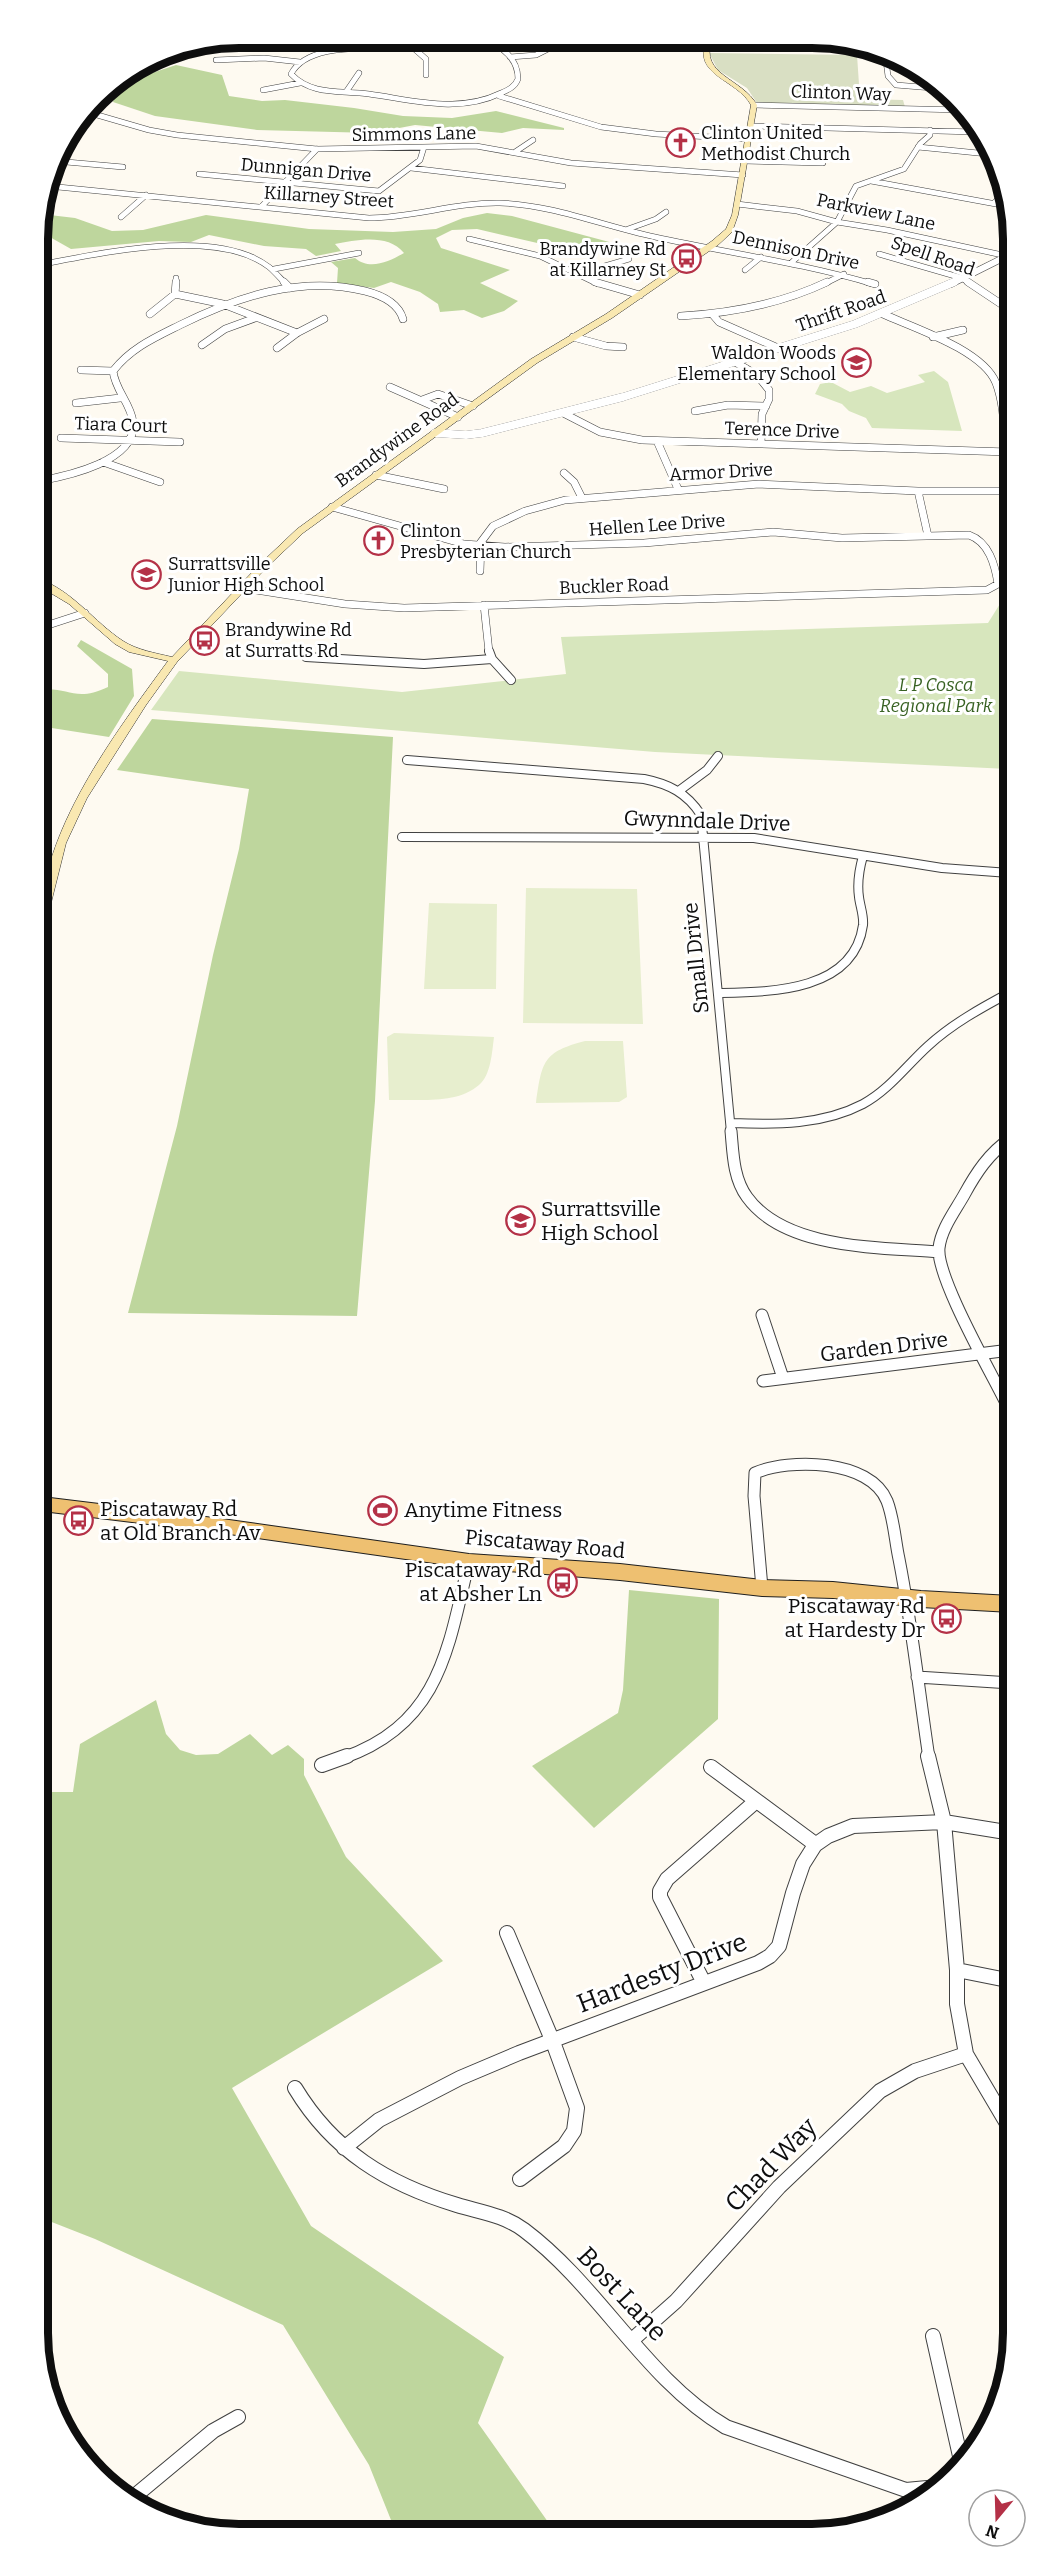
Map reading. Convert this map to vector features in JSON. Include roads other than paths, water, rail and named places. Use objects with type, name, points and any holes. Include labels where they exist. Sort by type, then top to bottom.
[{"type":"main road","points":[[706,48],[704,53],[709,67],[746,92],[754,105]]},
{"type":"main road","name":"Brandywine Road","points":[[48,893],[61,843],[74,813],[142,704],[174,660],[291,538],[534,361],[640,295],[709,247],[729,230],[743,175],[754,105]]},
{"type":"main road","points":[[48,588],[86,613],[118,642],[132,650],[174,660]]},
{"type":"main road","name":"Piscataway Road","points":[[48,1505],[222,1526],[469,1561],[620,1572],[762,1588],[833,1590],[1003,1603]]},
{"type":"street","points":[[300,83],[291,74],[291,70],[309,57],[341,50],[369,48]]},
{"type":"street","points":[[413,48],[426,59],[426,75]]},
{"type":"street","points":[[262,90],[300,83],[323,90],[400,101],[444,105],[469,103],[499,96],[517,85],[519,80],[516,66],[500,48]]},
{"type":"street","points":[[510,57],[543,53],[551,48]]},
{"type":"street","points":[[216,60],[264,58],[300,62]]},
{"type":"street","points":[[886,64],[888,76],[896,85],[929,88]]},
{"type":"street","points":[[346,92],[358,73]]},
{"type":"street","points":[[499,96],[575,119],[631,132],[749,138]]},
{"type":"street","name":"Clinton Way","points":[[754,105],[952,110]]},
{"type":"street","name":"Simmons Lane","points":[[94,114],[149,130],[177,135],[317,149],[476,146],[571,163],[743,175]]},
{"type":"street","points":[[751,126],[969,132]]},
{"type":"street","points":[[792,262],[837,222],[852,190],[868,180],[904,169],[918,147],[929,136],[930,130]]},
{"type":"street","points":[[516,152],[533,140]]},
{"type":"street","name":"Dunnigan Drive","points":[[199,174],[379,191],[386,189],[423,157],[424,147]]},
{"type":"street","points":[[918,147],[982,153]]},
{"type":"street","points":[[261,207],[317,149]]},
{"type":"street","points":[[745,161],[823,163]]},
{"type":"street","points":[[65,162],[123,167]]},
{"type":"street","points":[[411,168],[563,186]]},
{"type":"street","points":[[868,180],[999,204]]},
{"type":"street","name":"Killarney Street","points":[[56,187],[388,219],[472,203],[499,203],[531,206],[654,237],[709,247]]},
{"type":"street","points":[[121,217],[146,195]]},
{"type":"street","points":[[994,203],[998,199]]},
{"type":"street","name":"Parkview Lane","points":[[737,204],[791,210],[837,222],[1003,255]]},
{"type":"street","points":[[628,229],[666,213]]},
{"type":"street","points":[[469,238],[480,243],[540,256],[609,288],[640,295]]},
{"type":"street","points":[[48,263],[130,249],[180,246],[240,254],[274,269],[290,288]]},
{"type":"street","name":"Dennison Drive","points":[[709,247],[792,262],[875,284]]},
{"type":"street","points":[[274,269],[359,253]]},
{"type":"street","name":"Spell Road","points":[[879,254],[962,278],[1003,304]]},
{"type":"street","points":[[745,270],[760,257]]},
{"type":"street","name":"Thrift Road","points":[[435,433],[475,434],[563,413],[735,362],[883,314],[1003,258]]},
{"type":"street","points":[[577,273],[629,259]]},
{"type":"street","points":[[681,316],[713,315],[757,309],[825,284],[844,274]]},
{"type":"street","points":[[150,314],[175,294],[176,278]]},
{"type":"street","points":[[48,479],[81,471],[103,462],[118,452],[130,439],[134,424],[114,385],[113,370],[133,348],[223,304],[290,288],[333,287],[370,292],[396,305],[403,319]]},
{"type":"street","points":[[175,294],[223,304],[297,333]]},
{"type":"street","points":[[883,314],[972,357],[992,374],[1003,426]]},
{"type":"street","points":[[713,315],[719,322],[778,348]]},
{"type":"street","points":[[202,345],[225,329],[255,318]]},
{"type":"street","points":[[277,348],[297,333],[324,319]]},
{"type":"street","points":[[933,337],[963,330]]},
{"type":"street","points":[[573,337],[606,346],[622,347]]},
{"type":"street","points":[[735,362],[754,372],[766,384],[770,393],[761,421],[761,444]]},
{"type":"street","points":[[81,370],[113,370]]},
{"type":"street","points":[[390,387],[458,417]]},
{"type":"street","points":[[422,400],[438,394],[473,406]]},
{"type":"street","points":[[76,403],[120,398]]},
{"type":"street","points":[[696,411],[728,405],[766,406]]},
{"type":"street","name":"Terence Drive","points":[[563,413],[583,426],[600,433],[657,441],[1003,452]]},
{"type":"street","name":"Tiara Court","points":[[61,438],[180,442]]},
{"type":"street","points":[[657,441],[678,489]]},
{"type":"street","points":[[103,462],[160,482]]},
{"type":"street","points":[[564,473],[574,482],[582,498]]},
{"type":"street","points":[[376,475],[444,489]]},
{"type":"street","name":"Armor Drive","points":[[480,546],[489,530],[513,515],[552,502],[582,498],[678,489],[777,484],[918,491],[1003,491]]},
{"type":"street","points":[[918,491],[928,536]]},
{"type":"street","name":"Hellen Lee Drive","points":[[332,507],[443,539],[480,546],[561,546],[652,542],[773,532],[842,538],[974,536],[984,545],[998,581],[997,586],[987,590]]},
{"type":"street","points":[[480,546],[480,571]]},
{"type":"street","name":"Buckler Road","points":[[243,588],[368,607],[987,590]]},
{"type":"street","points":[[484,605],[492,659],[511,680]]},
{"type":"street","points":[[48,625],[86,613]]},
{"type":"street","points":[[306,657],[424,664],[492,659]]},
{"type":"street","points":[[407,760],[634,778],[663,783],[680,790],[707,770],[718,756]]},
{"type":"street","name":"Small Drive","points":[[680,790],[689,797],[701,815],[737,1180],[749,1200],[771,1220],[793,1232],[818,1239],[939,1252]]},
{"type":"street","name":"Gwynndale Drive","points":[[402,837],[771,839],[863,856],[966,871],[1003,873]]},
{"type":"street","points":[[718,993],[798,987],[826,977],[849,958],[859,943],[863,923],[858,883],[863,856]]},
{"type":"street","points":[[732,1123],[770,1124],[802,1121],[838,1114],[863,1104],[892,1084],[929,1045],[974,1012],[1003,996]]},
{"type":"street","points":[[1003,1143],[974,1176],[944,1233],[939,1252],[947,1281],[1003,1396]]},
{"type":"street","points":[[762,1315],[783,1378]]},
{"type":"street","name":"Garden Drive","points":[[763,1381],[1003,1351]]},
{"type":"street","points":[[762,1588],[753,1478],[755,1473],[771,1467],[842,1467],[858,1473],[882,1492],[887,1501],[906,1597],[929,1760],[944,1822],[957,1970],[957,2004],[966,2054],[1003,2117]]},
{"type":"street","points":[[322,1765],[380,1742],[403,1726],[429,1696],[445,1656],[469,1561]]},
{"type":"street","points":[[917,1677],[1003,1682]]},
{"type":"street","points":[[711,1767],[755,1802],[815,1844],[842,1829],[853,1826],[944,1822],[1003,1832]]},
{"type":"street","points":[[704,1983],[660,1897],[660,1891],[668,1879],[755,1802]]},
{"type":"street","name":"Hardesty Drive","points":[[344,2148],[380,2120],[428,2093],[519,2053],[758,1963],[770,1956],[779,1946],[798,1881],[815,1844]]},
{"type":"street","points":[[507,1933],[553,2042],[577,2108],[576,2125],[564,2146],[520,2179]]},
{"type":"street","points":[[957,1970],[1003,1979]]},
{"type":"street","name":"Chad Way","points":[[632,2340],[676,2301],[779,2187],[880,2091],[915,2071],[966,2054]]},
{"type":"street","name":"Bost Lane","points":[[295,2088],[304,2106],[324,2130],[381,2175],[399,2185],[499,2216],[525,2230],[561,2263],[692,2403],[726,2427],[891,2486],[906,2490],[923,2488]]},
{"type":"street","points":[[933,2336],[960,2454]]},
{"type":"street","points":[[137,2494],[213,2431],[238,2417]]},
{"type":"place","name":"Clinton United Methodist Church","points":[[680,143]]},
{"type":"place","name":"Brandywine Rd at Killarney St","points":[[687,259]]},
{"type":"place","name":"Waldon Woods Elementary School","points":[[857,363]]},
{"type":"place","name":"Clinton Presbyterian Church","points":[[379,541]]},
{"type":"place","name":"Surrattsville Junior High School","points":[[147,574]]},
{"type":"place","name":"Brandywine Rd at Surratts Rd","points":[[204,640]]},
{"type":"place","name":"Surrattsville High School","points":[[520,1221]]},
{"type":"place","name":"Anytime Fitness","points":[[383,1510]]},
{"type":"place","name":"Piscataway Rd at Old Branch Av","points":[[79,1521]]},
{"type":"place","name":"Piscataway Rd at Absher Ln","points":[[563,1582]]},
{"type":"place","name":"Piscataway Rd at Hardesty Dr","points":[[946,1618]]},
{"type":"park label","name":"L P Cosca Regional Park","points":[[936,695]]}]
